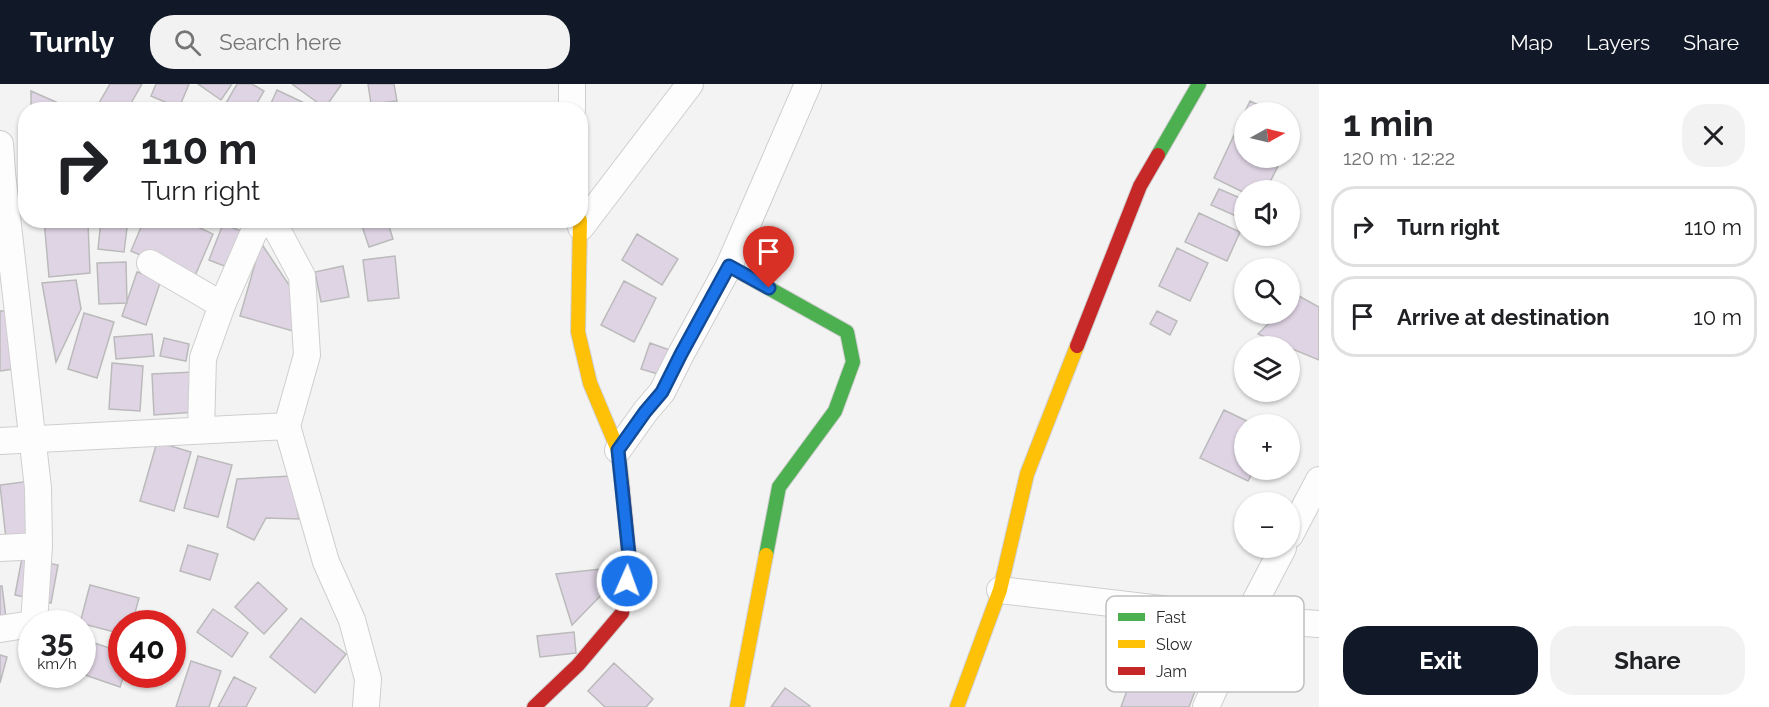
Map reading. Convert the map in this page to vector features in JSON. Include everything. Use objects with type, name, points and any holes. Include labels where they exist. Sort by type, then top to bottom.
[{"type":"street","points":[[572,84],[572,102]]},
{"type":"street","points":[[588,214],[690,84]]},
{"type":"street","points":[[618,450],[662,392],[729,266],[808,84]]},
{"type":"street","points":[[957,707],[1000,590],[1027,474],[1140,186],[1199,84]]},
{"type":"street","points":[[0,144],[38,488],[39,546],[34,610]]},
{"type":"street","points":[[201,430],[203,358],[222,305],[257,228]]},
{"type":"street","points":[[276,228],[302,276],[307,355],[287,426],[326,562],[352,621],[368,679],[366,707]]},
{"type":"street","points":[[534,707],[578,665],[622,613],[630,565],[618,450],[590,383],[578,332],[580,228]]},
{"type":"street","points":[[150,264],[222,305]]},
{"type":"street","points":[[729,266],[847,332],[853,362],[835,411],[779,487],[737,707]]},
{"type":"street","points":[[0,441],[287,426]]},
{"type":"street","points":[[1300,516],[1319,480]]},
{"type":"street","points":[[0,548],[39,546]]},
{"type":"street","points":[[1258,596],[1278,558]]},
{"type":"street","points":[[1000,590],[1106,602]]},
{"type":"street","points":[[1304,623],[1319,624]]},
{"type":"street","points":[[0,629],[18,626]]},
{"type":"street","points":[[1206,707],[1213,692]]},
{"type":"building","points":[[110,84],[142,84],[132,102],[100,102]]},
{"type":"building","points":[[156,84],[189,84],[182,102],[165,102],[151,96]]},
{"type":"building","points":[[198,84],[232,84],[221,100]]},
{"type":"building","points":[[237,84],[252,84],[264,91],[258,102],[227,102]]},
{"type":"building","points":[[292,84],[341,85],[329,102],[317,102]]},
{"type":"building","points":[[368,84],[394,84],[397,101],[371,102]]},
{"type":"building","points":[[277,90],[302,102],[272,102]]},
{"type":"building","points":[[31,91],[56,102],[31,102]]},
{"type":"building","points":[[1234,135],[1234,168],[1277,168],[1271,180],[1234,180],[1234,188],[1214,178]]},
{"type":"building","points":[[1219,189],[1234,195],[1234,215],[1211,205]]},
{"type":"building","points":[[1199,213],[1234,229],[1234,245],[1227,261],[1185,242]]},
{"type":"building","points":[[45,228],[88,228],[90,273],[49,277]]},
{"type":"building","points":[[100,228],[127,228],[124,252],[98,249]]},
{"type":"building","points":[[141,228],[200,228],[213,234],[194,278],[131,251]]},
{"type":"building","points":[[221,228],[233,228],[246,233],[232,269],[209,260]]},
{"type":"building","points":[[363,228],[390,228],[393,239],[369,247]]},
{"type":"building","points":[[637,234],[678,259],[662,285],[622,260]]},
{"type":"building","points":[[261,243],[295,294],[293,331],[240,316]]},
{"type":"building","points":[[1177,248],[1208,263],[1190,301],[1159,286]]},
{"type":"building","points":[[395,256],[399,298],[368,301],[363,260]]},
{"type":"building","points":[[126,262],[127,303],[99,304],[97,263]]},
{"type":"building","points":[[343,266],[349,297],[321,302],[315,272]]},
{"type":"building","points":[[137,272],[161,280],[146,325],[122,316]]},
{"type":"building","points":[[76,280],[81,309],[56,362],[42,283]]},
{"type":"building","points":[[624,281],[656,298],[634,342],[601,325]]},
{"type":"building","points":[[1300,297],[1319,307],[1319,360],[1300,352],[1300,336],[1258,334],[1268,324],[1300,324]]},
{"type":"building","points":[[0,311],[6,311],[13,369],[0,371]]},
{"type":"building","points":[[1157,311],[1177,321],[1170,335],[1150,324]]},
{"type":"building","points":[[84,313],[114,322],[97,378],[68,369]]},
{"type":"building","points":[[152,334],[154,356],[116,359],[114,337]]},
{"type":"building","points":[[164,338],[189,344],[186,361],[160,356]]},
{"type":"building","points":[[650,343],[675,352],[665,376],[641,369]]},
{"type":"building","points":[[112,363],[143,366],[140,411],[109,409]]},
{"type":"building","points":[[194,372],[196,412],[154,415],[152,374]]},
{"type":"building","points":[[1224,410],[1234,415],[1234,474],[1200,458]]},
{"type":"building","points":[[157,442],[191,452],[174,511],[140,501]]},
{"type":"building","points":[[198,456],[232,465],[218,517],[184,508]]},
{"type":"building","points":[[291,476],[299,519],[266,518],[254,540],[227,527],[237,479]]},
{"type":"building","points":[[31,481],[38,535],[6,539],[0,485]]},
{"type":"building","points":[[188,545],[218,554],[210,580],[180,571]]},
{"type":"building","points":[[22,558],[58,565],[51,603],[15,595]]},
{"type":"building","points":[[610,568],[610,586],[572,625],[556,574]]},
{"type":"building","points":[[258,582],[287,609],[264,634],[235,607]]},
{"type":"building","points":[[90,585],[139,598],[136,610],[108,610],[108,630],[96,627],[96,610],[83,610]]},
{"type":"building","points":[[0,586],[2,586],[6,618],[0,619]]},
{"type":"building","points":[[213,609],[248,633],[232,657],[197,632]]},
{"type":"building","points":[[301,618],[346,654],[315,693],[270,657]]},
{"type":"building","points":[[574,632],[576,653],[540,657],[537,636]]},
{"type":"building","points":[[96,644],[108,647],[108,683],[96,679]]},
{"type":"building","points":[[0,655],[7,657],[0,683]]},
{"type":"building","points":[[191,661],[221,671],[209,707],[176,707],[182,688],[186,688],[186,676]]},
{"type":"building","points":[[614,663],[653,699],[646,707],[605,707],[588,691]]},
{"type":"building","points":[[234,677],[256,688],[246,707],[218,707]]},
{"type":"building","points":[[785,688],[810,706],[771,707]]},
{"type":"building","points":[[1127,692],[1195,692],[1189,707],[1121,707]]},
{"type":"traffic: fast","points":[[1158,155],[1199,84]]},
{"type":"traffic: fast","points":[[729,266],[847,332],[853,362],[835,411],[779,487],[766,555]]},
{"type":"traffic: slow","points":[[580,228],[578,332],[590,383],[618,450],[622,484]]},
{"type":"traffic: slow","points":[[957,707],[1000,590],[1027,474],[1077,346]]},
{"type":"traffic: slow","points":[[737,707],[766,555]]},
{"type":"traffic: jam","points":[[1077,346],[1140,186],[1158,155]]},
{"type":"traffic: jam","points":[[534,707],[578,665],[622,613],[630,565],[622,484]]},
{"type":"route","points":[[627,581],[630,565],[618,450],[662,392],[729,266],[769,288]]}]
